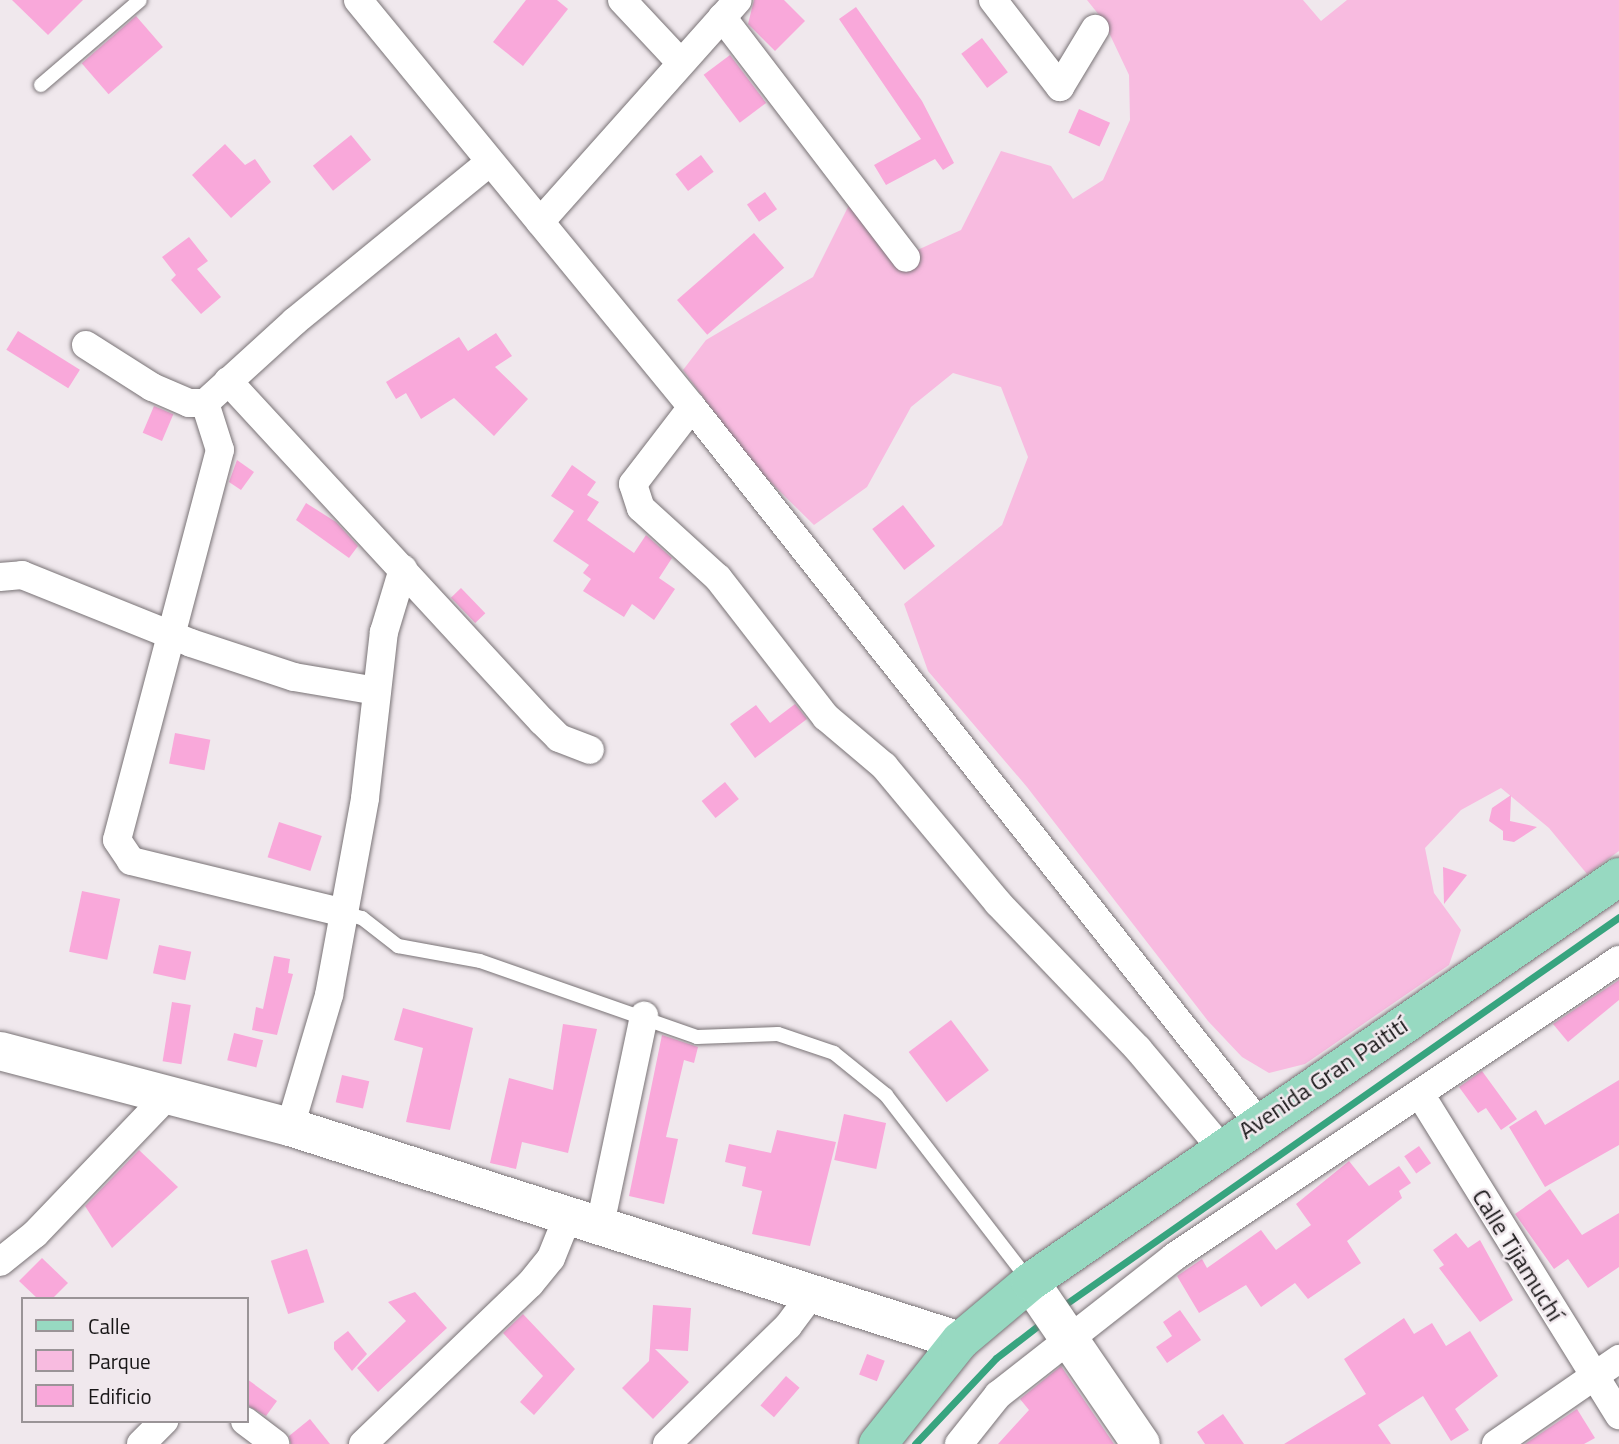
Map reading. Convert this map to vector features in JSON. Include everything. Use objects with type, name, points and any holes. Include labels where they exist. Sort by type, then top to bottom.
[{"type":"main road","name":"Avenida Gran Paitití","points":[[878,1444],[960,1340],[1051,1312],[1221,1147],[1619,877]]},
{"type":"street","points":[[358,0],[692,408],[1258,1122]]},
{"type":"street","points":[[622,0],[681,63]]},
{"type":"street","points":[[993,0],[1060,86],[1095,29]]},
{"type":"street","points":[[540,222],[730,8],[906,258]]},
{"type":"street","points":[[86,345],[152,387],[189,403],[205,404],[228,381],[489,163]]},
{"type":"street","points":[[228,381],[559,738],[590,750]]},
{"type":"street","points":[[205,404],[220,450],[169,634],[117,840],[131,861],[344,913]]},
{"type":"street","points":[[692,408],[634,484],[641,508],[718,578],[826,717],[884,766],[998,903],[1138,1049],[1221,1147]]},
{"type":"street","points":[[290,1128],[329,995],[344,913],[384,632],[403,569]]},
{"type":"street","points":[[0,577],[22,575],[169,634],[295,677],[377,691]]},
{"type":"street","points":[[959,1444],[998,1395],[1051,1312],[1174,1257],[1619,960]]},
{"type":"street","points":[[363,1444],[530,1283],[584,1221],[644,1016]]},
{"type":"street","points":[[0,1051],[171,1093],[290,1128],[814,1291],[960,1340]]},
{"type":"street","points":[[0,1262],[35,1234],[171,1093]]},
{"type":"street","name":"Calle Tijamuchí","points":[[1420,1094],[1619,1415]]},
{"type":"street","points":[[667,1444],[788,1326],[814,1291]]},
{"type":"street","points":[[1051,1312],[1141,1444]]},
{"type":"street","points":[[1496,1444],[1619,1359]]},
{"type":"street","points":[[141,1444],[162,1423]]},
{"type":"street","points":[[248,1423],[275,1444]]},
{"type":"lane","points":[[41,85],[140,0]]},
{"type":"lane","points":[[344,913],[362,918],[398,946],[480,961],[644,1016],[697,1037],[778,1034],[834,1053],[886,1095],[1051,1312]]},
{"type":"green space","points":[[1087,0],[1303,0],[1321,21],[1347,0],[1619,0],[1619,851],[1587,874],[1549,828],[1501,788],[1461,810],[1425,848],[1434,893],[1461,930],[1449,965],[1305,1064],[1269,1073],[1242,1057],[1208,1021],[1027,787],[928,671],[904,604],[1002,525],[1028,457],[1001,387],[953,373],[911,407],[867,487],[814,525],[754,466],[683,370],[706,340],[813,277],[852,199],[911,253],[961,230],[1001,151],[1051,166],[1073,199],[1103,180],[1130,120],[1129,75],[1103,20]]},
{"type":"building","points":[[12,0],[83,0],[48,35]]},
{"type":"building","points":[[526,0],[557,0],[568,9],[523,66],[493,42]]},
{"type":"building","points":[[754,0],[784,0],[805,21],[775,51],[748,24]]},
{"type":"building","points":[[856,7],[922,101],[954,163],[943,170],[935,159],[886,185],[874,165],[921,139],[839,19]]},
{"type":"building","points":[[136,16],[163,47],[109,94],[82,63]]},
{"type":"building","points":[[982,38],[1008,72],[987,88],[961,54]]},
{"type":"building","points":[[730,55],[766,103],[740,123],[704,75]]},
{"type":"building","points":[[1079,109],[1110,123],[1099,147],[1068,133]]},
{"type":"building","points":[[351,135],[371,160],[333,191],[313,166]]},
{"type":"building","points":[[225,144],[245,165],[255,159],[271,182],[231,218],[192,175]]},
{"type":"building","points":[[701,155],[714,172],[688,191],[675,174]]},
{"type":"building","points":[[765,192],[777,209],[759,222],[747,205]]},
{"type":"building","points":[[754,233],[784,268],[707,335],[677,300]]},
{"type":"building","points":[[189,237],[208,261],[197,269],[221,297],[201,314],[171,280],[176,275],[162,257]]},
{"type":"building","points":[[18,331],[80,370],[68,388],[6,350]]},
{"type":"building","points":[[496,333],[512,356],[495,367],[528,399],[494,436],[454,398],[421,419],[406,393],[396,399],[386,382],[459,337],[468,351]]},
{"type":"building","points":[[154,406],[173,414],[162,441],[143,433]]},
{"type":"building","points":[[237,460],[254,472],[241,490],[229,482]]},
{"type":"building","points":[[572,465],[596,482],[587,495],[599,502],[587,520],[634,553],[646,535],[672,558],[659,578],[675,589],[654,620],[632,604],[624,617],[583,591],[591,579],[583,573],[589,565],[553,541],[574,511],[551,496]]},
{"type":"building","points":[[306,503],[336,522],[358,546],[349,558],[296,520]]},
{"type":"building","points":[[903,505],[935,546],[904,570],[872,529]]},
{"type":"building","points":[[461,588],[485,613],[475,623],[451,598]]},
{"type":"building","points":[[795,704],[807,719],[755,758],[730,724],[756,705],[770,723]]},
{"type":"building","points":[[175,733],[210,740],[204,770],[169,763]]},
{"type":"building","points":[[725,782],[739,799],[716,818],[702,801]]},
{"type":"building","points":[[1511,795],[1510,821],[1537,827],[1514,842],[1503,840],[1503,831],[1489,821],[1492,808]]},
{"type":"building","points":[[279,822],[322,836],[310,871],[268,857]]},
{"type":"building","points":[[1443,867],[1467,875],[1444,904]]},
{"type":"building","points":[[82,891],[120,899],[107,960],[69,952]]},
{"type":"building","points":[[159,945],[191,952],[185,980],[153,973]]},
{"type":"building","points":[[274,956],[290,959],[288,973],[293,974],[277,1035],[252,1030],[256,1007],[263,1009]]},
{"type":"building","points":[[1619,980],[1619,1000],[1568,1042],[1553,1024]]},
{"type":"building","points":[[172,1002],[191,1005],[181,1064],[163,1061]]},
{"type":"building","points":[[403,1008],[473,1028],[450,1130],[406,1122],[423,1048],[394,1040]]},
{"type":"building","points":[[951,1020],[989,1070],[947,1102],[909,1052]]},
{"type":"building","points":[[563,1024],[597,1029],[568,1153],[522,1142],[516,1169],[490,1163],[509,1078],[553,1090]]},
{"type":"building","points":[[234,1033],[263,1040],[256,1067],[227,1060]]},
{"type":"building","points":[[662,1035],[698,1047],[694,1063],[684,1060],[666,1137],[678,1139],[664,1204],[629,1196]]},
{"type":"building","points":[[1482,1071],[1517,1119],[1501,1130],[1486,1108],[1478,1113],[1459,1087]]},
{"type":"building","points":[[342,1075],[369,1081],[363,1109],[336,1102]]},
{"type":"building","points":[[1619,1080],[1619,1145],[1545,1187],[1509,1127],[1536,1110],[1545,1125]]},
{"type":"building","points":[[844,1114],[886,1123],[876,1169],[834,1160]]},
{"type":"building","points":[[777,1130],[836,1142],[810,1246],[752,1234],[762,1191],[742,1186],[746,1167],[725,1162],[729,1144],[771,1153]]},
{"type":"building","points":[[1419,1146],[1431,1163],[1416,1174],[1404,1156]]},
{"type":"building","points":[[139,1150],[178,1187],[112,1248],[85,1206]]},
{"type":"building","points":[[1349,1161],[1369,1186],[1399,1166],[1411,1183],[1399,1191],[1402,1198],[1347,1241],[1361,1263],[1308,1299],[1295,1283],[1261,1307],[1246,1285],[1199,1313],[1177,1276],[1202,1259],[1207,1268],[1261,1230],[1276,1250],[1311,1225],[1296,1204]]},
{"type":"building","points":[[1550,1189],[1582,1235],[1619,1213],[1619,1267],[1588,1288],[1568,1259],[1554,1269],[1515,1214]]},
{"type":"building","points":[[1456,1233],[1468,1248],[1480,1240],[1513,1300],[1480,1322],[1439,1268],[1444,1265],[1433,1250]]},
{"type":"building","points":[[307,1249],[324,1302],[288,1314],[271,1261]]},
{"type":"building","points":[[42,1258],[68,1283],[54,1297],[36,1297],[19,1281]]},
{"type":"building","points":[[415,1292],[447,1328],[378,1392],[357,1368],[406,1321],[388,1302]]},
{"type":"building","points":[[653,1305],[691,1308],[688,1351],[655,1349],[689,1382],[653,1419],[622,1388],[649,1361]]},
{"type":"building","points":[[1180,1310],[1201,1340],[1167,1363],[1156,1347],[1172,1336],[1163,1322]]},
{"type":"building","points":[[523,1314],[575,1369],[534,1415],[520,1402],[543,1376],[503,1333]]},
{"type":"building","points":[[1404,1318],[1414,1334],[1432,1323],[1446,1346],[1470,1331],[1498,1376],[1455,1409],[1469,1430],[1451,1441],[1423,1396],[1378,1425],[1391,1444],[1284,1444],[1366,1394],[1344,1359]]},
{"type":"building","points":[[348,1331],[367,1354],[352,1371],[334,1349],[334,1342]]},
{"type":"building","points":[[867,1354],[885,1361],[877,1381],[859,1375]]},
{"type":"building","points":[[1061,1366],[1114,1444],[998,1444],[1029,1410],[1020,1399]]},
{"type":"building","points":[[786,1376],[800,1388],[774,1417],[760,1405]]},
{"type":"building","points":[[248,1380],[277,1401],[266,1416],[248,1406]]},
{"type":"building","points":[[1577,1409],[1595,1438],[1584,1444],[1525,1444]]},
{"type":"building","points":[[1223,1414],[1244,1444],[1205,1444],[1197,1432]]},
{"type":"building","points":[[310,1419],[330,1444],[291,1444],[289,1436]]},
{"type":"waterway","points":[[1060,1308],[1619,917]]},
{"type":"waterway","points":[[915,1444],[996,1358],[1043,1322]]}]
